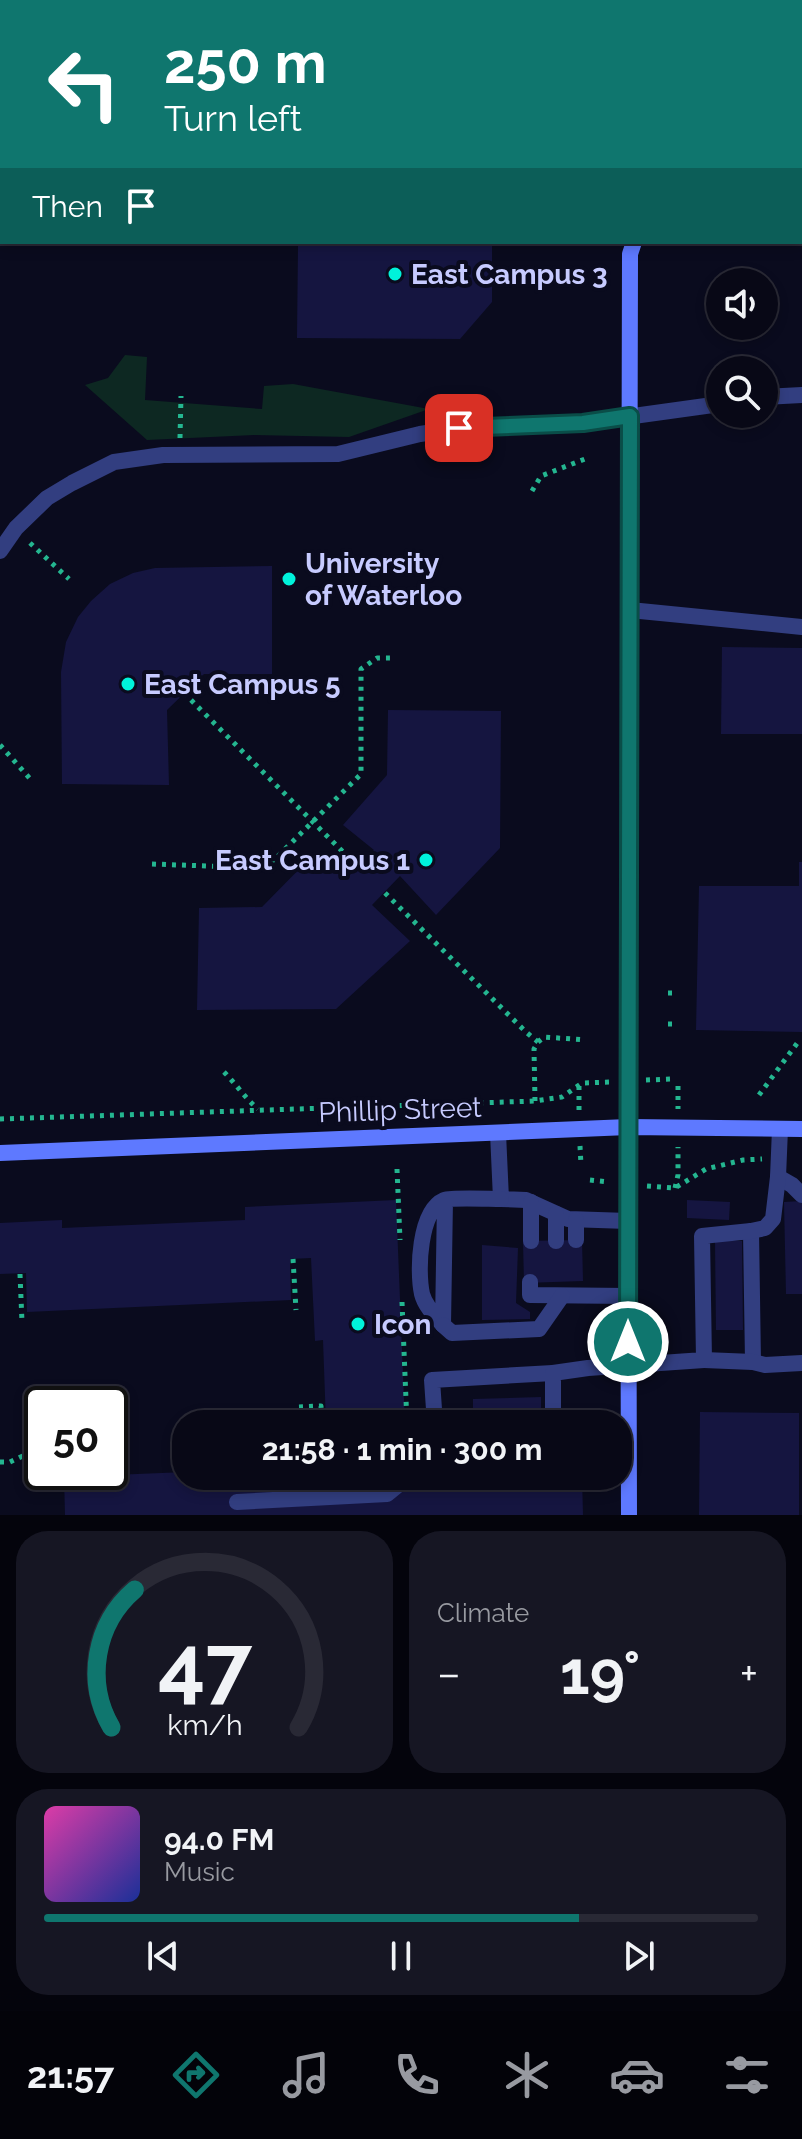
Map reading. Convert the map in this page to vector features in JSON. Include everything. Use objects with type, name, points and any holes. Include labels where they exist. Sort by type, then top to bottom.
[{"type":"main road","points":[[625,1410],[629,1365],[630,246]]},
{"type":"main road","name":"Phillip Street","points":[[0,1153],[628,1127],[802,1129]]},
{"type":"main road","points":[[626,1490],[629,1515]]},
{"type":"lane","points":[[778,396],[802,395]]},
{"type":"lane","points":[[0,551],[16,528],[47,498],[114,462],[163,455],[338,454],[453,429],[583,423],[706,406]]},
{"type":"lane","points":[[630,610],[802,627]]},
{"type":"lane","points":[[704,1360],[709,1269],[702,1236],[765,1228],[773,1219],[780,1129]]},
{"type":"lane","points":[[498,1133],[501,1199]]},
{"type":"lane","points":[[778,1177],[802,1195]]},
{"type":"lane","points":[[565,1290],[539,1329],[452,1333],[431,1312],[422,1297],[420,1272],[423,1235],[432,1209],[445,1200],[526,1200],[568,1219],[628,1221]]},
{"type":"lane","points":[[443,1325],[445,1200]]},
{"type":"lane","points":[[531,1202],[531,1241]]},
{"type":"lane","points":[[556,1214],[556,1241]]},
{"type":"lane","points":[[576,1220],[576,1240]]},
{"type":"lane","points":[[751,1231],[748,1302],[753,1362]]},
{"type":"lane","points":[[530,1282],[530,1295],[565,1290],[628,1296]]},
{"type":"lane","points":[[434,1410],[432,1380],[704,1360],[765,1365],[802,1363]]},
{"type":"lane","points":[[553,1373],[553,1410]]},
{"type":"lane","points":[[237,1502],[387,1494],[392,1490]]},
{"type":"path","points":[[180,455],[181,396]]},
{"type":"path","points":[[532,491],[541,476],[585,459]]},
{"type":"path","points":[[30,543],[69,579]]},
{"type":"path","points":[[152,864],[261,868],[275,859],[361,774],[361,669],[377,658],[391,658]]},
{"type":"path","points":[[184,693],[358,867]]},
{"type":"path","points":[[0,745],[33,782]]},
{"type":"path","points":[[385,893],[538,1042]]},
{"type":"path","points":[[535,1101],[534,1049],[538,1042],[544,1037],[586,1040]]},
{"type":"path","points":[[759,1095],[798,1042],[802,1042]]},
{"type":"path","points":[[224,1072],[258,1109]]},
{"type":"path","points":[[0,1119],[535,1101],[562,1097],[580,1086]]},
{"type":"path","points":[[678,1175],[672,1188],[706,1169],[743,1160],[778,1158]]},
{"type":"path","points":[[293,1259],[296,1310]]},
{"type":"path","points":[[20,1274],[22,1322]]},
{"type":"path","points":[[299,1407],[321,1406],[321,1410]]},
{"type":"path","points":[[0,1462],[10,1462],[24,1455]]},
{"type":"green space","points":[[125,355],[147,357],[145,400],[262,409],[264,386],[293,384],[429,409],[349,437],[254,435],[147,440],[85,385],[108,378]]},
{"type":"building","name":"East Campus 3","points":[[492,244],[492,302],[460,339],[297,338],[298,246]]},
{"type":"building","name":"East Campus 5","points":[[272,566],[272,674],[204,674],[167,710],[169,785],[62,784],[61,672],[66,642],[78,617],[91,601],[110,584],[133,573],[155,568]]},
{"type":"building","points":[[722,647],[802,648],[802,734],[721,734]]},
{"type":"building","name":"East Campus 1","points":[[388,710],[501,711],[500,848],[436,915],[400,876],[372,905],[410,941],[336,1009],[197,1010],[199,908],[262,907],[314,854],[346,879],[374,850],[343,825],[387,775]]},
{"type":"building","points":[[799,862],[802,862],[802,1032],[696,1030],[699,886],[799,886]]},
{"type":"building","name":"Icon","points":[[396,1200],[404,1410],[326,1410],[323,1340],[315,1341],[311,1258],[290,1259],[291,1300],[27,1312],[26,1273],[0,1274],[0,1223],[62,1220],[62,1228],[245,1220],[245,1207]]},
{"type":"building","points":[[687,1200],[730,1202],[729,1220],[687,1218]]},
{"type":"building","points":[[802,1201],[802,1294],[786,1294],[784,1202]]},
{"type":"building","points":[[582,1240],[583,1281],[524,1283],[523,1241]]},
{"type":"building","points":[[715,1241],[742,1241],[743,1330],[716,1330]]},
{"type":"building","points":[[482,1245],[518,1248],[516,1303],[530,1312],[530,1319],[482,1320]]},
{"type":"building","points":[[541,1397],[541,1410],[473,1410],[473,1399]]},
{"type":"building","points":[[700,1412],[799,1413],[799,1515],[699,1515]]},
{"type":"building","points":[[172,1473],[172,1490],[582,1490],[583,1515],[65,1515],[64,1490],[128,1490],[128,1474]]},
{"type":"place","name":"East Campus 3","points":[[395,274]]},
{"type":"place","name":"University of Waterloo","points":[[289,579]]},
{"type":"place","name":"East Campus 5","points":[[128,684]]},
{"type":"place","name":"East Campus 1","points":[[426,860]]},
{"type":"place","name":"Icon","points":[[358,1324]]},
{"type":"route","points":[[459,428],[583,423],[630,416],[628,1342]]}]
